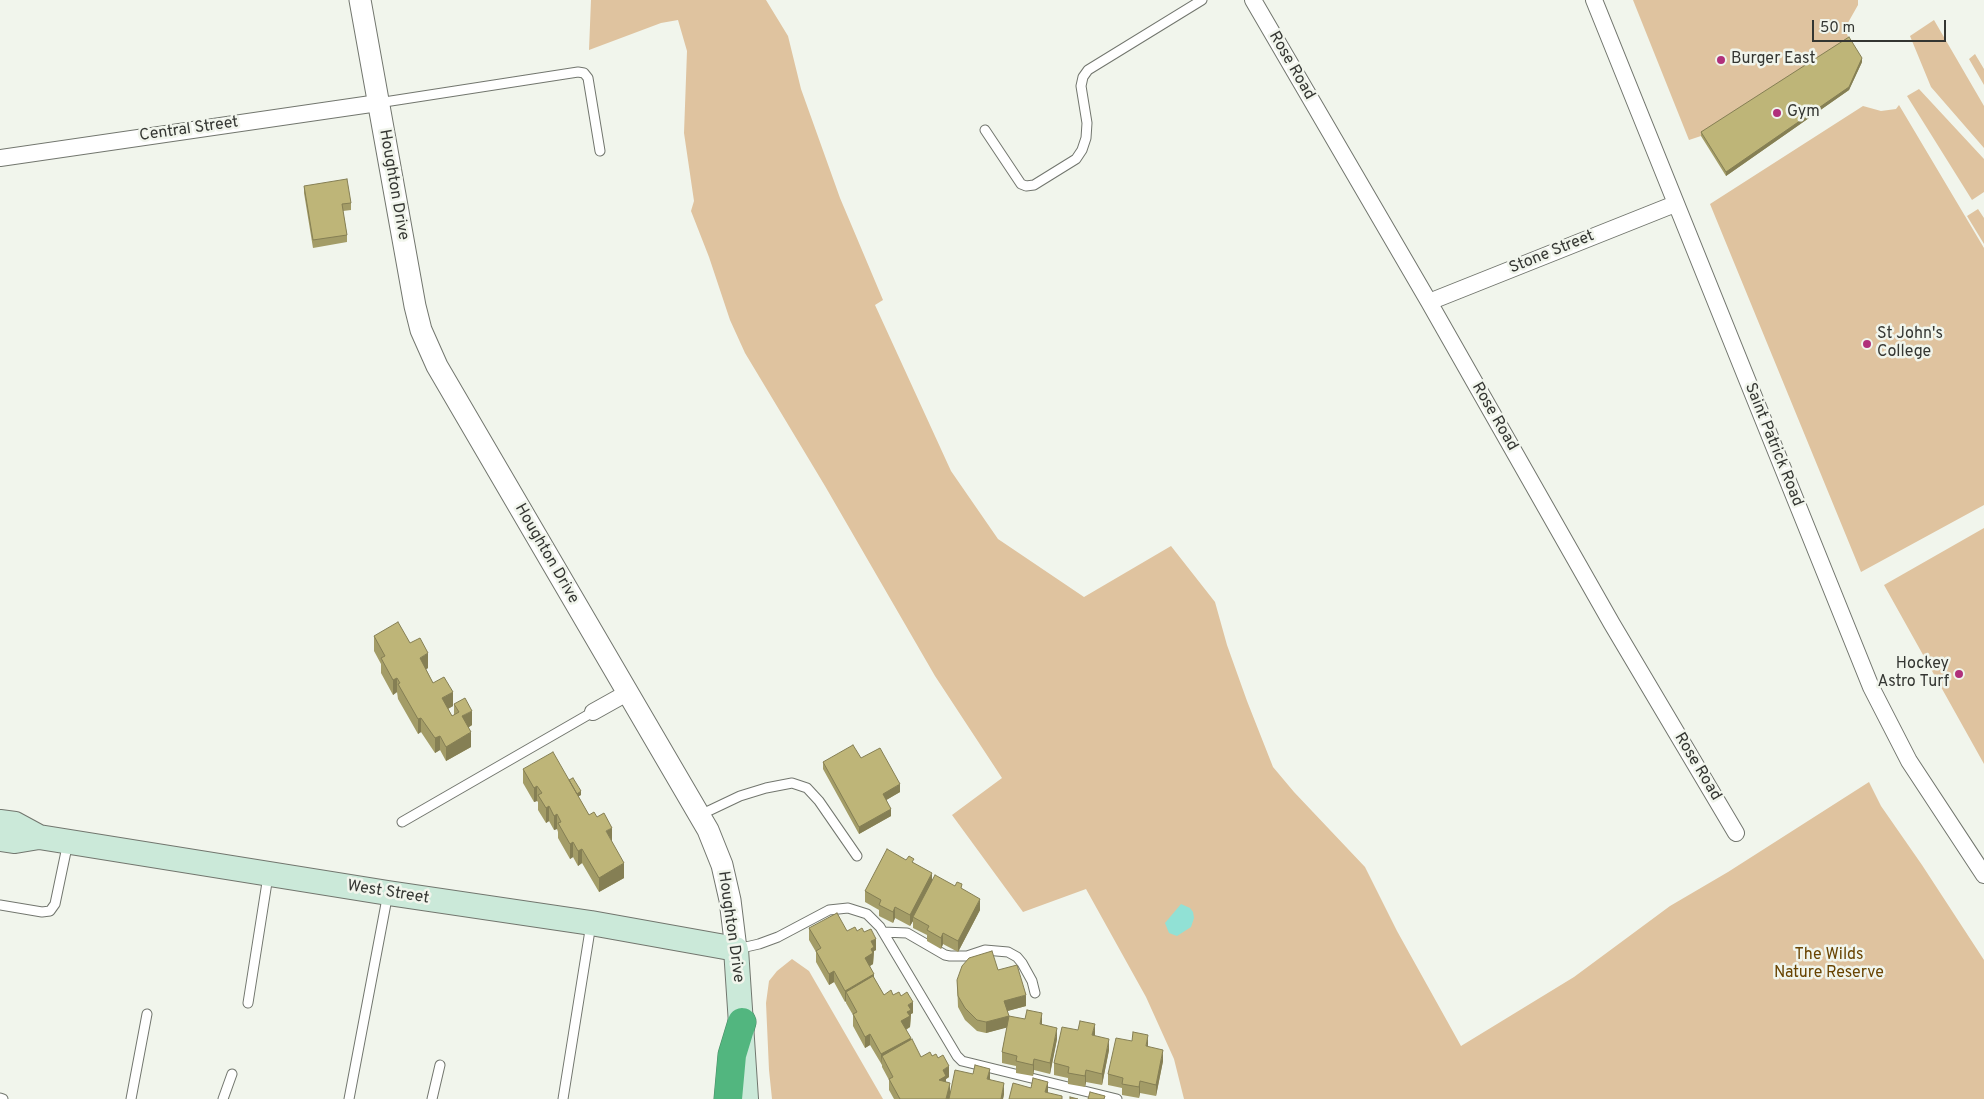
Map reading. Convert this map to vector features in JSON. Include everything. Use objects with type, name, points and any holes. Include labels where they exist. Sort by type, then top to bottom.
[{"type":"highway","points":[[728,1099],[732,1055],[742,1022]]},
{"type":"main road","name":"West Street","points":[[0,822],[15,824],[40,837],[68,842],[388,894],[591,923],[736,949]]},
{"type":"main road","name":"West Street","points":[[0,839],[15,841],[40,837]]},
{"type":"main road","name":"Houghton Drive","points":[[736,949],[746,1099]]},
{"type":"main road","points":[[745,1065],[758,1099]]},
{"type":"street","name":"Houghton Drive","points":[[360,0],[415,306],[425,341],[437,366],[714,842],[722,865],[730,900],[736,949]]},
{"type":"street","name":"Rose Road","points":[[1253,0],[1429,302],[1612,624],[1736,833]]},
{"type":"street","name":"Saint Patrick Road","points":[[1594,0],[1871,687],[1909,761],[1984,874]]},
{"type":"street","name":"Central Street","points":[[0,158],[378,103]]},
{"type":"street","name":"Stone Street","points":[[1429,302],[1675,204]]},
{"type":"street","points":[[593,712],[627,693]]},
{"type":"lane","points":[[985,130],[1021,184],[1026,186],[1034,185],[1076,159],[1082,150],[1086,138],[1087,123],[1081,86],[1088,70],[1202,0]]},
{"type":"lane","points":[[378,103],[584,72],[588,78],[600,151]]},
{"type":"lane","points":[[402,822],[593,712]]},
{"type":"lane","points":[[700,815],[740,796],[792,783],[806,788],[819,801],[857,856]]},
{"type":"lane","points":[[0,905],[42,912],[50,911],[55,904],[68,842]]},
{"type":"lane","points":[[248,1003],[268,873]]},
{"type":"lane","points":[[349,1099],[388,894]]},
{"type":"lane","points":[[736,949],[760,944],[824,912],[835,909],[848,908],[867,914],[883,932],[957,1056],[962,1061],[1117,1099]]},
{"type":"lane","points":[[562,1099],[591,923]]},
{"type":"lane","points":[[883,932],[907,933],[944,955],[950,956],[967,956],[985,950],[1008,952],[1017,956],[1022,962],[1032,981],[1035,993]]},
{"type":"lane","points":[[131,1099],[146,1014]]},
{"type":"lane","points":[[432,1099],[440,1065]]},
{"type":"lane","points":[[223,1099],[232,1074]]},
{"type":"green space","name":"The Wilds Nature Reserve","points":[[591,0],[766,0],[788,36],[801,89],[840,198],[883,300],[875,305],[951,471],[998,539],[1084,597],[1171,546],[1215,602],[1227,645],[1273,767],[1365,867],[1397,931],[1461,1046],[1574,977],[1670,906],[1728,872],[1869,782],[1881,806],[1984,960],[1984,1099],[1184,1099],[1174,1059],[1146,997],[1086,889],[1023,912],[952,815],[1002,778],[935,676],[825,486],[745,353],[730,320],[691,211],[694,201],[684,133],[687,51],[678,20],[661,23],[589,50]]},
{"type":"green space","points":[[1633,0],[1858,0],[1858,5],[1845,28],[1849,40],[1701,136],[1689,140]]},
{"type":"green space","points":[[1934,20],[1984,106],[1984,148],[1931,87],[1910,36]]},
{"type":"green space","points":[[1975,54],[1984,69],[1984,85],[1969,59]]},
{"type":"green space","points":[[1919,89],[1984,159],[1984,192],[1972,200],[1907,96]]},
{"type":"green space","points":[[1899,105],[1984,248],[1984,505],[1861,572],[1710,204],[1863,106],[1881,111],[1896,109]]},
{"type":"green space","points":[[1978,209],[1984,218],[1984,244],[1967,216]]},
{"type":"green space","name":"Hockey Astro Turf","points":[[1984,528],[1984,764],[1884,585]]},
{"type":"green space","points":[[792,959],[809,971],[883,1099],[772,1099],[766,1003],[769,981],[777,971]]},
{"type":"water","points":[[1181,904],[1190,908],[1194,918],[1191,927],[1177,936],[1169,933],[1165,923]]},
{"type":"building","name":"Gym","points":[[1849,37],[1862,58],[1849,87],[1726,172],[1701,132]]},
{"type":"building","points":[[347,179],[351,203],[342,204],[347,235],[313,240],[304,186]]},
{"type":"building","points":[[398,622],[410,643],[420,638],[428,653],[420,658],[433,683],[444,677],[453,692],[442,698],[452,716],[459,712],[454,704],[465,698],[472,711],[462,716],[471,732],[446,747],[440,736],[435,738],[421,718],[418,719],[398,684],[400,683],[397,678],[393,680],[381,658],[385,656],[374,636]]},
{"type":"building","points":[[853,745],[861,758],[880,748],[900,784],[883,794],[891,809],[859,827],[823,762]]},
{"type":"building","points":[[553,752],[589,815],[594,812],[597,817],[604,813],[612,828],[606,831],[624,863],[599,878],[582,849],[578,851],[573,842],[570,844],[558,823],[561,822],[557,814],[554,816],[549,806],[546,808],[538,795],[542,793],[537,786],[534,788],[523,769]]},
{"type":"building","points":[[573,778],[581,791],[577,794],[569,780]]},
{"type":"building","points":[[887,849],[906,860],[909,856],[914,859],[912,862],[932,873],[910,915],[895,907],[893,912],[879,905],[881,900],[865,891]]},
{"type":"building","points":[[935,875],[955,886],[957,882],[962,884],[961,888],[980,899],[958,941],[943,933],[941,938],[927,930],[929,926],[913,917]]},
{"type":"building","points":[[837,913],[847,931],[855,927],[857,931],[862,928],[864,932],[871,929],[876,939],[871,941],[874,947],[871,949],[873,953],[865,958],[874,974],[845,991],[834,971],[829,974],[816,951],[821,948],[809,928]]},
{"type":"building","points":[[992,951],[998,970],[1017,965],[1026,995],[1004,1001],[1009,1016],[986,1022],[977,1020],[965,1008],[958,996],[957,980],[962,966],[969,958]]},
{"type":"building","points":[[873,976],[884,995],[891,990],[893,995],[899,992],[901,996],[907,992],[913,1002],[908,1005],[911,1010],[907,1012],[910,1016],[901,1021],[911,1038],[881,1054],[870,1034],[865,1037],[853,1014],[857,1012],[846,992]]},
{"type":"building","points":[[1027,1010],[1042,1013],[1040,1024],[1057,1028],[1050,1063],[1034,1059],[1033,1065],[1016,1061],[1017,1056],[1002,1052],[1009,1016],[1025,1019]]},
{"type":"building","points":[[1080,1021],[1095,1024],[1092,1035],[1109,1039],[1102,1074],[1086,1070],[1085,1076],[1068,1073],[1069,1067],[1054,1063],[1062,1027],[1078,1030]]},
{"type":"building","points":[[1133,1032],[1148,1035],[1146,1046],[1163,1050],[1156,1085],[1140,1081],[1139,1087],[1122,1084],[1123,1078],[1108,1074],[1116,1038],[1132,1041]]},
{"type":"building","points":[[912,1039],[921,1057],[930,1052],[932,1056],[936,1054],[938,1058],[943,1055],[949,1066],[943,1070],[946,1076],[939,1080],[950,1083],[946,1099],[900,1099],[889,1079],[893,1077],[882,1056]]},
{"type":"building","points":[[975,1065],[990,1069],[987,1079],[1004,1083],[1001,1099],[949,1099],[955,1070],[973,1074]]},
{"type":"building","points":[[1033,1078],[1048,1082],[1045,1092],[1062,1096],[1062,1099],[1009,1099],[1013,1083],[1031,1088]]},
{"type":"building","points":[[1090,1092],[1105,1096],[1104,1099],[1088,1099]]},
{"type":"place","name":"Burger East","points":[[1721,60]]},
{"type":"place","name":"Gym","points":[[1777,113]]},
{"type":"place","name":"St John's College","points":[[1867,344]]},
{"type":"place","name":"Hockey Astro Turf","points":[[1959,674]]}]
